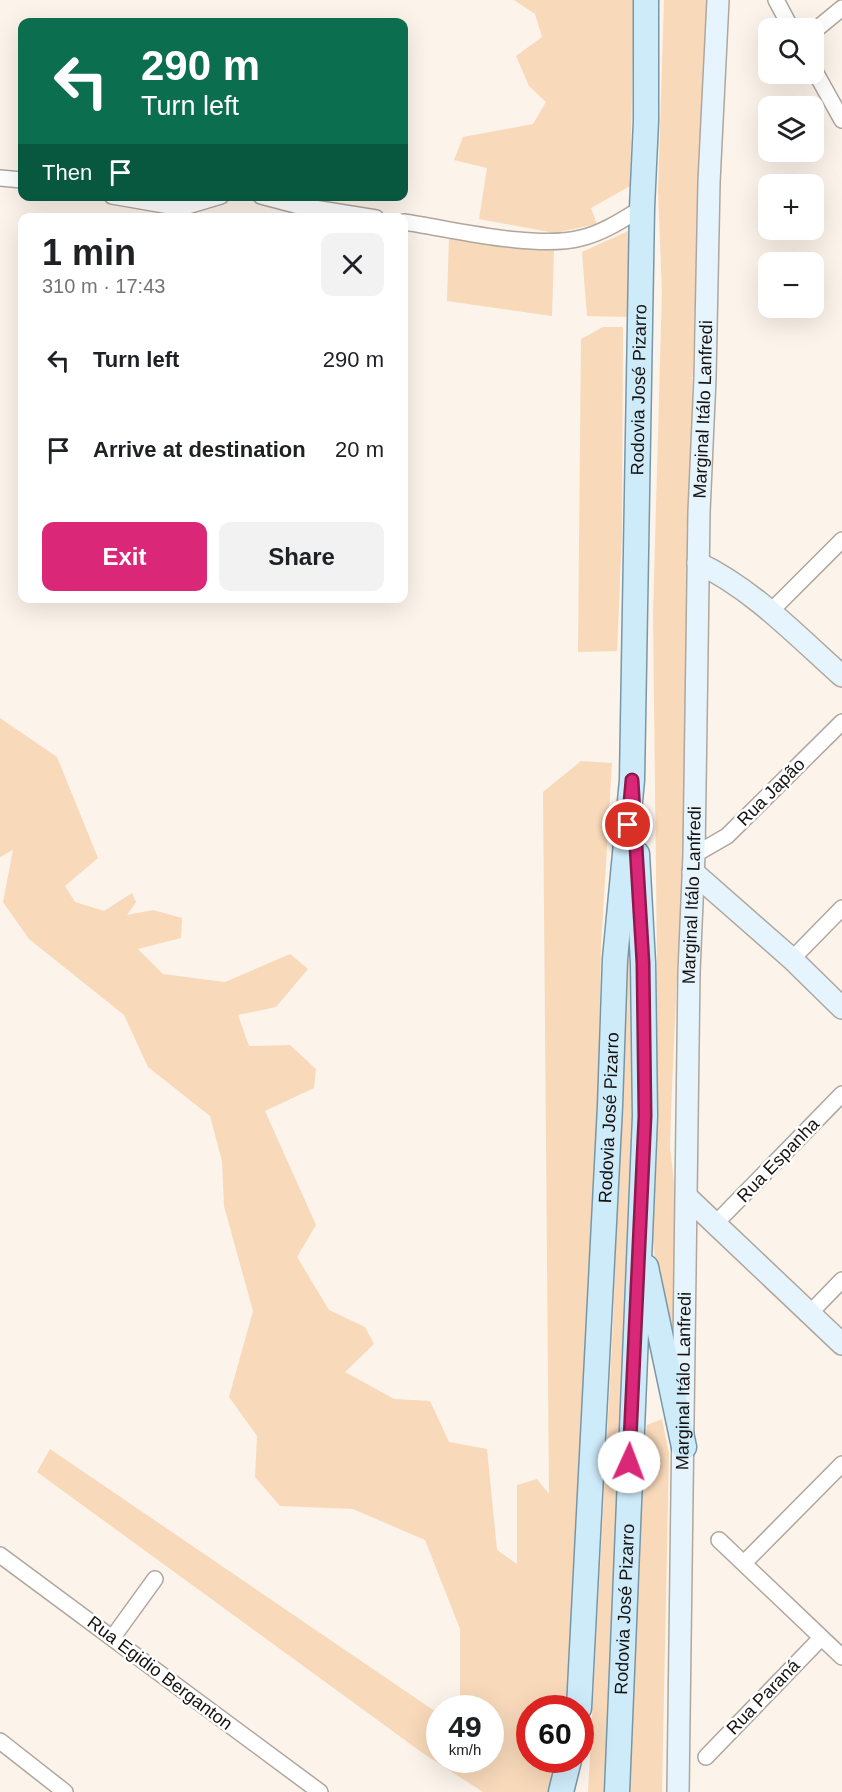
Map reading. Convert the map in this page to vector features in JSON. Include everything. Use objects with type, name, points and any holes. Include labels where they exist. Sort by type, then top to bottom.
[{"type":"main road","name":"Rodovia José Pizarro","points":[[580,1695],[615,959],[632,780],[642,208],[646,121],[645,0]]},
{"type":"main road","name":"Rodovia José Pizarro","points":[[617,1792],[645,1116],[643,963],[632,780]]},
{"type":"main road","points":[[639,1231],[684,1447]]},
{"type":"main road","points":[[566,1790],[568,1773]]},
{"type":"main road","points":[[566,1790],[572,1773]]},
{"type":"street","name":"Marginal Itálo Lanfredi","points":[[678,1792],[689,972],[694,863],[698,564],[709,182],[718,0]]},
{"type":"street","points":[[776,0],[786,18]]},
{"type":"street","points":[[824,23],[842,8]]},
{"type":"street","points":[[822,84],[842,120]]},
{"type":"street","points":[[0,178],[18,180]]},
{"type":"street","points":[[141,201],[181,208],[204,201]]},
{"type":"street","points":[[280,201],[345,213]]},
{"type":"street","points":[[408,223],[540,242],[566,242],[603,230],[642,208]]},
{"type":"street","points":[[770,612],[842,540]]},
{"type":"street","points":[[698,564],[722,575],[770,612],[842,676]]},
{"type":"street","name":"Rua Japão","points":[[694,863],[727,836],[842,723]]},
{"type":"street","points":[[694,863],[842,1008]]},
{"type":"street","points":[[792,959],[842,908]]},
{"type":"street","name":"Rua Espanha","points":[[714,1225],[842,1094]]},
{"type":"street","points":[[687,1197],[842,1344]]},
{"type":"street","points":[[809,1314],[842,1280]]},
{"type":"street","points":[[744,1563],[842,1464]]},
{"type":"street","points":[[719,1540],[841,1655]]},
{"type":"street","name":"Rua Egidio Berganton","points":[[0,1555],[320,1792]]},
{"type":"street","points":[[113,1637],[155,1579]]},
{"type":"street","name":"Rua Paraná","points":[[705,1756],[821,1638]]},
{"type":"street","points":[[0,1740],[50,1787],[65,1792]]},
{"type":"shaded area","points":[[514,0],[634,0],[630,186],[591,208],[597,224],[555,233],[479,219],[487,168],[454,160],[463,137],[533,124],[546,102],[529,86],[516,56],[542,37],[535,14]]},
{"type":"shaded area","points":[[664,0],[711,0],[710,28],[705,33],[708,45],[697,242],[683,831],[670,1147],[675,1191],[672,1370],[662,1321],[652,1233],[655,1113],[653,1036],[657,960],[653,614],[662,291],[658,191]]},
{"type":"shaded area","points":[[628,231],[628,317],[587,316],[582,252]]},
{"type":"shaded area","points":[[449,236],[554,250],[552,316],[447,301]]},
{"type":"shaded area","points":[[603,327],[623,327],[622,534],[617,651],[578,652],[581,339]]},
{"type":"shaded area","points":[[0,718],[57,757],[98,858],[65,886],[75,902],[104,911],[132,893],[136,902],[127,915],[153,910],[182,918],[181,938],[138,949],[163,974],[225,982],[290,954],[308,969],[276,1007],[238,1015],[249,1046],[290,1045],[316,1069],[314,1088],[265,1111],[316,1225],[297,1257],[329,1310],[365,1327],[374,1344],[345,1372],[394,1399],[430,1401],[449,1442],[487,1449],[497,1550],[517,1564],[517,1485],[537,1479],[549,1494],[543,792],[581,761],[612,763],[601,947],[596,1189],[573,1695],[516,1695],[516,1773],[559,1773],[555,1792],[483,1792],[454,1773],[504,1773],[504,1695],[460,1695],[460,1629],[425,1540],[353,1509],[280,1506],[255,1477],[257,1436],[229,1397],[253,1311],[224,1206],[222,1161],[210,1116],[148,1067],[124,1015],[29,939],[3,902],[13,850],[0,857]]},
{"type":"shaded area","points":[[629,900],[634,1003],[632,1176],[605,1792],[588,1792],[589,1773],[594,1773],[593,1695],[613,1324]]},
{"type":"shaded area","points":[[662,1419],[669,1454],[662,1792],[629,1792],[630,1719],[643,1449],[647,1425]]},
{"type":"shaded area","points":[[50,1449],[426,1705],[426,1755],[37,1472]]},
{"type":"route","points":[[628,825],[632,780],[643,963],[645,1116],[629,1462]]}]
